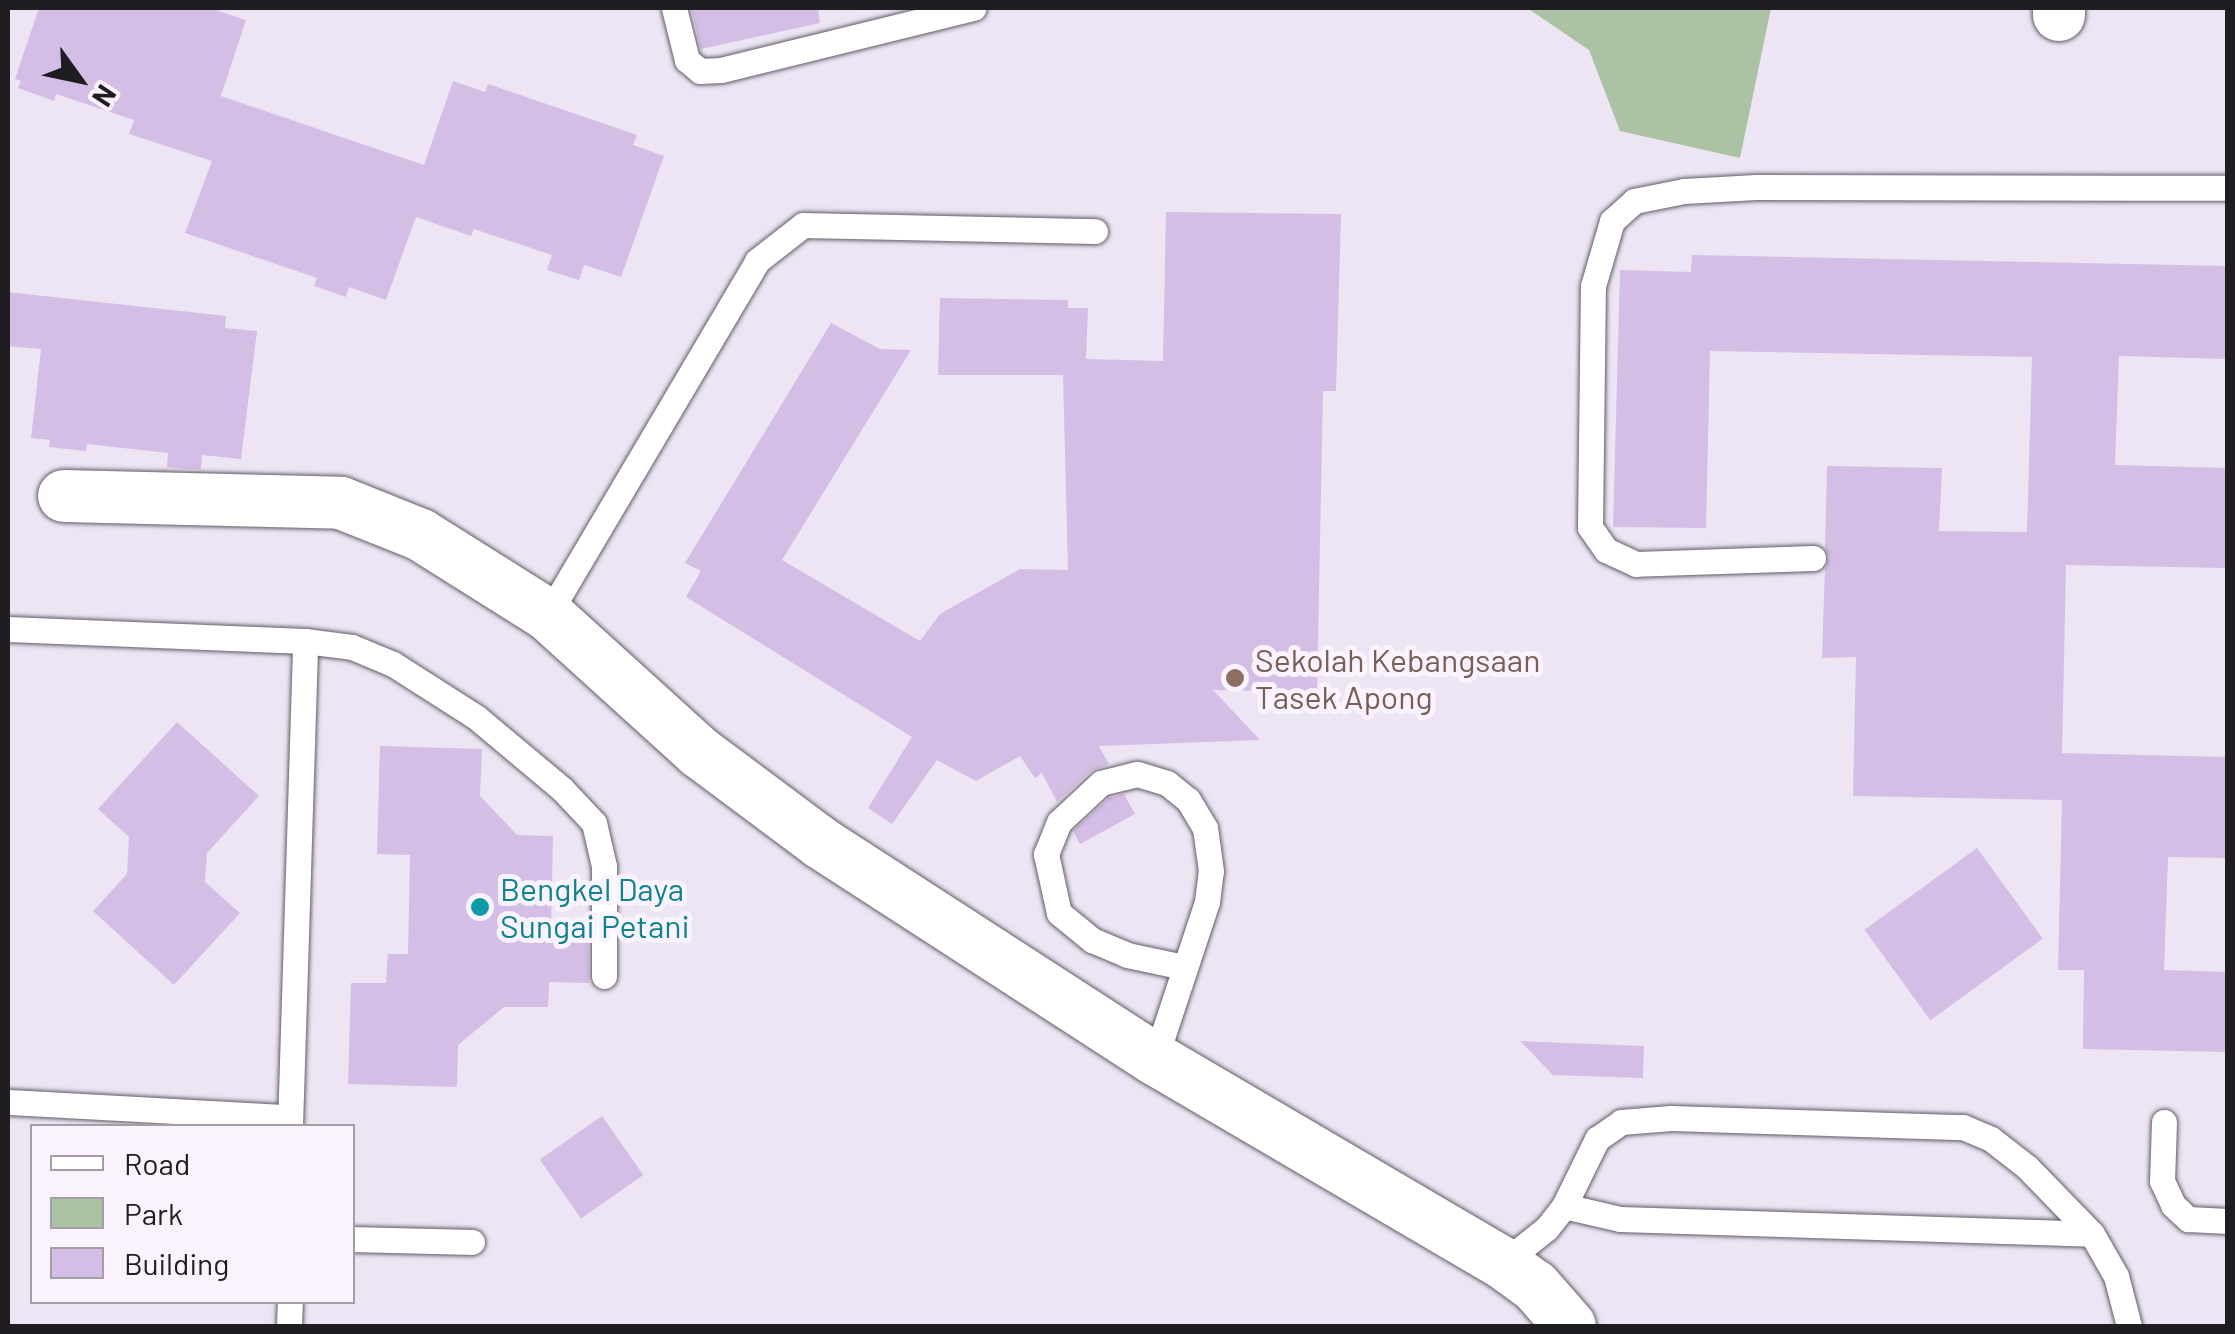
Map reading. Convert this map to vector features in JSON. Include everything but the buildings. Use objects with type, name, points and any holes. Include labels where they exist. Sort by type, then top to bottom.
[{"type":"street","points":[[64,496],[340,502],[422,535],[548,616],[699,752],[821,842],[1155,1058],[1503,1262],[1535,1286],[1570,1326]]},
{"type":"lane","points":[[674,8],[687,60],[700,71],[721,70],[973,8]]},
{"type":"lane","points":[[1812,558],[1667,566],[1636,564],[1606,550],[1590,527],[1594,286],[1612,221],[1634,201],[1684,191],[1756,187],[2228,188]]},
{"type":"lane","points":[[548,616],[757,261],[803,225],[1095,230]]},
{"type":"lane","points":[[8,629],[305,641],[352,647],[393,664],[476,717],[562,789],[594,823],[604,866],[604,976]]},
{"type":"lane","points":[[8,1102],[290,1122],[305,641]]},
{"type":"lane","points":[[1155,1058],[1208,902],[1211,871],[1205,828],[1188,800],[1168,784],[1137,774],[1101,783],[1060,822],[1046,854],[1059,913],[1092,940],[1128,954],[1184,966]]},
{"type":"lane","points":[[1503,1262],[1547,1228],[1564,1206],[1597,1139],[1620,1122],[1671,1118],[1963,1126],[1992,1139],[2027,1166],[2092,1234],[2116,1276],[2130,1326]]},
{"type":"lane","points":[[2164,1122],[2162,1181],[2173,1205],[2188,1218],[2228,1221]]},
{"type":"lane","points":[[1564,1206],[1620,1219],[2092,1234]]},
{"type":"lane","points":[[355,1239],[472,1242]]},
{"type":"green space","points":[[1527,8],[1771,8],[1740,158],[1620,131],[1589,50]]},
{"type":"place","name":"Sekolah Kebangsaan Tasek Apong","points":[[1235,678]]},
{"type":"place","name":"Bengkel Daya Sungai Petani","points":[[480,907]]}]
